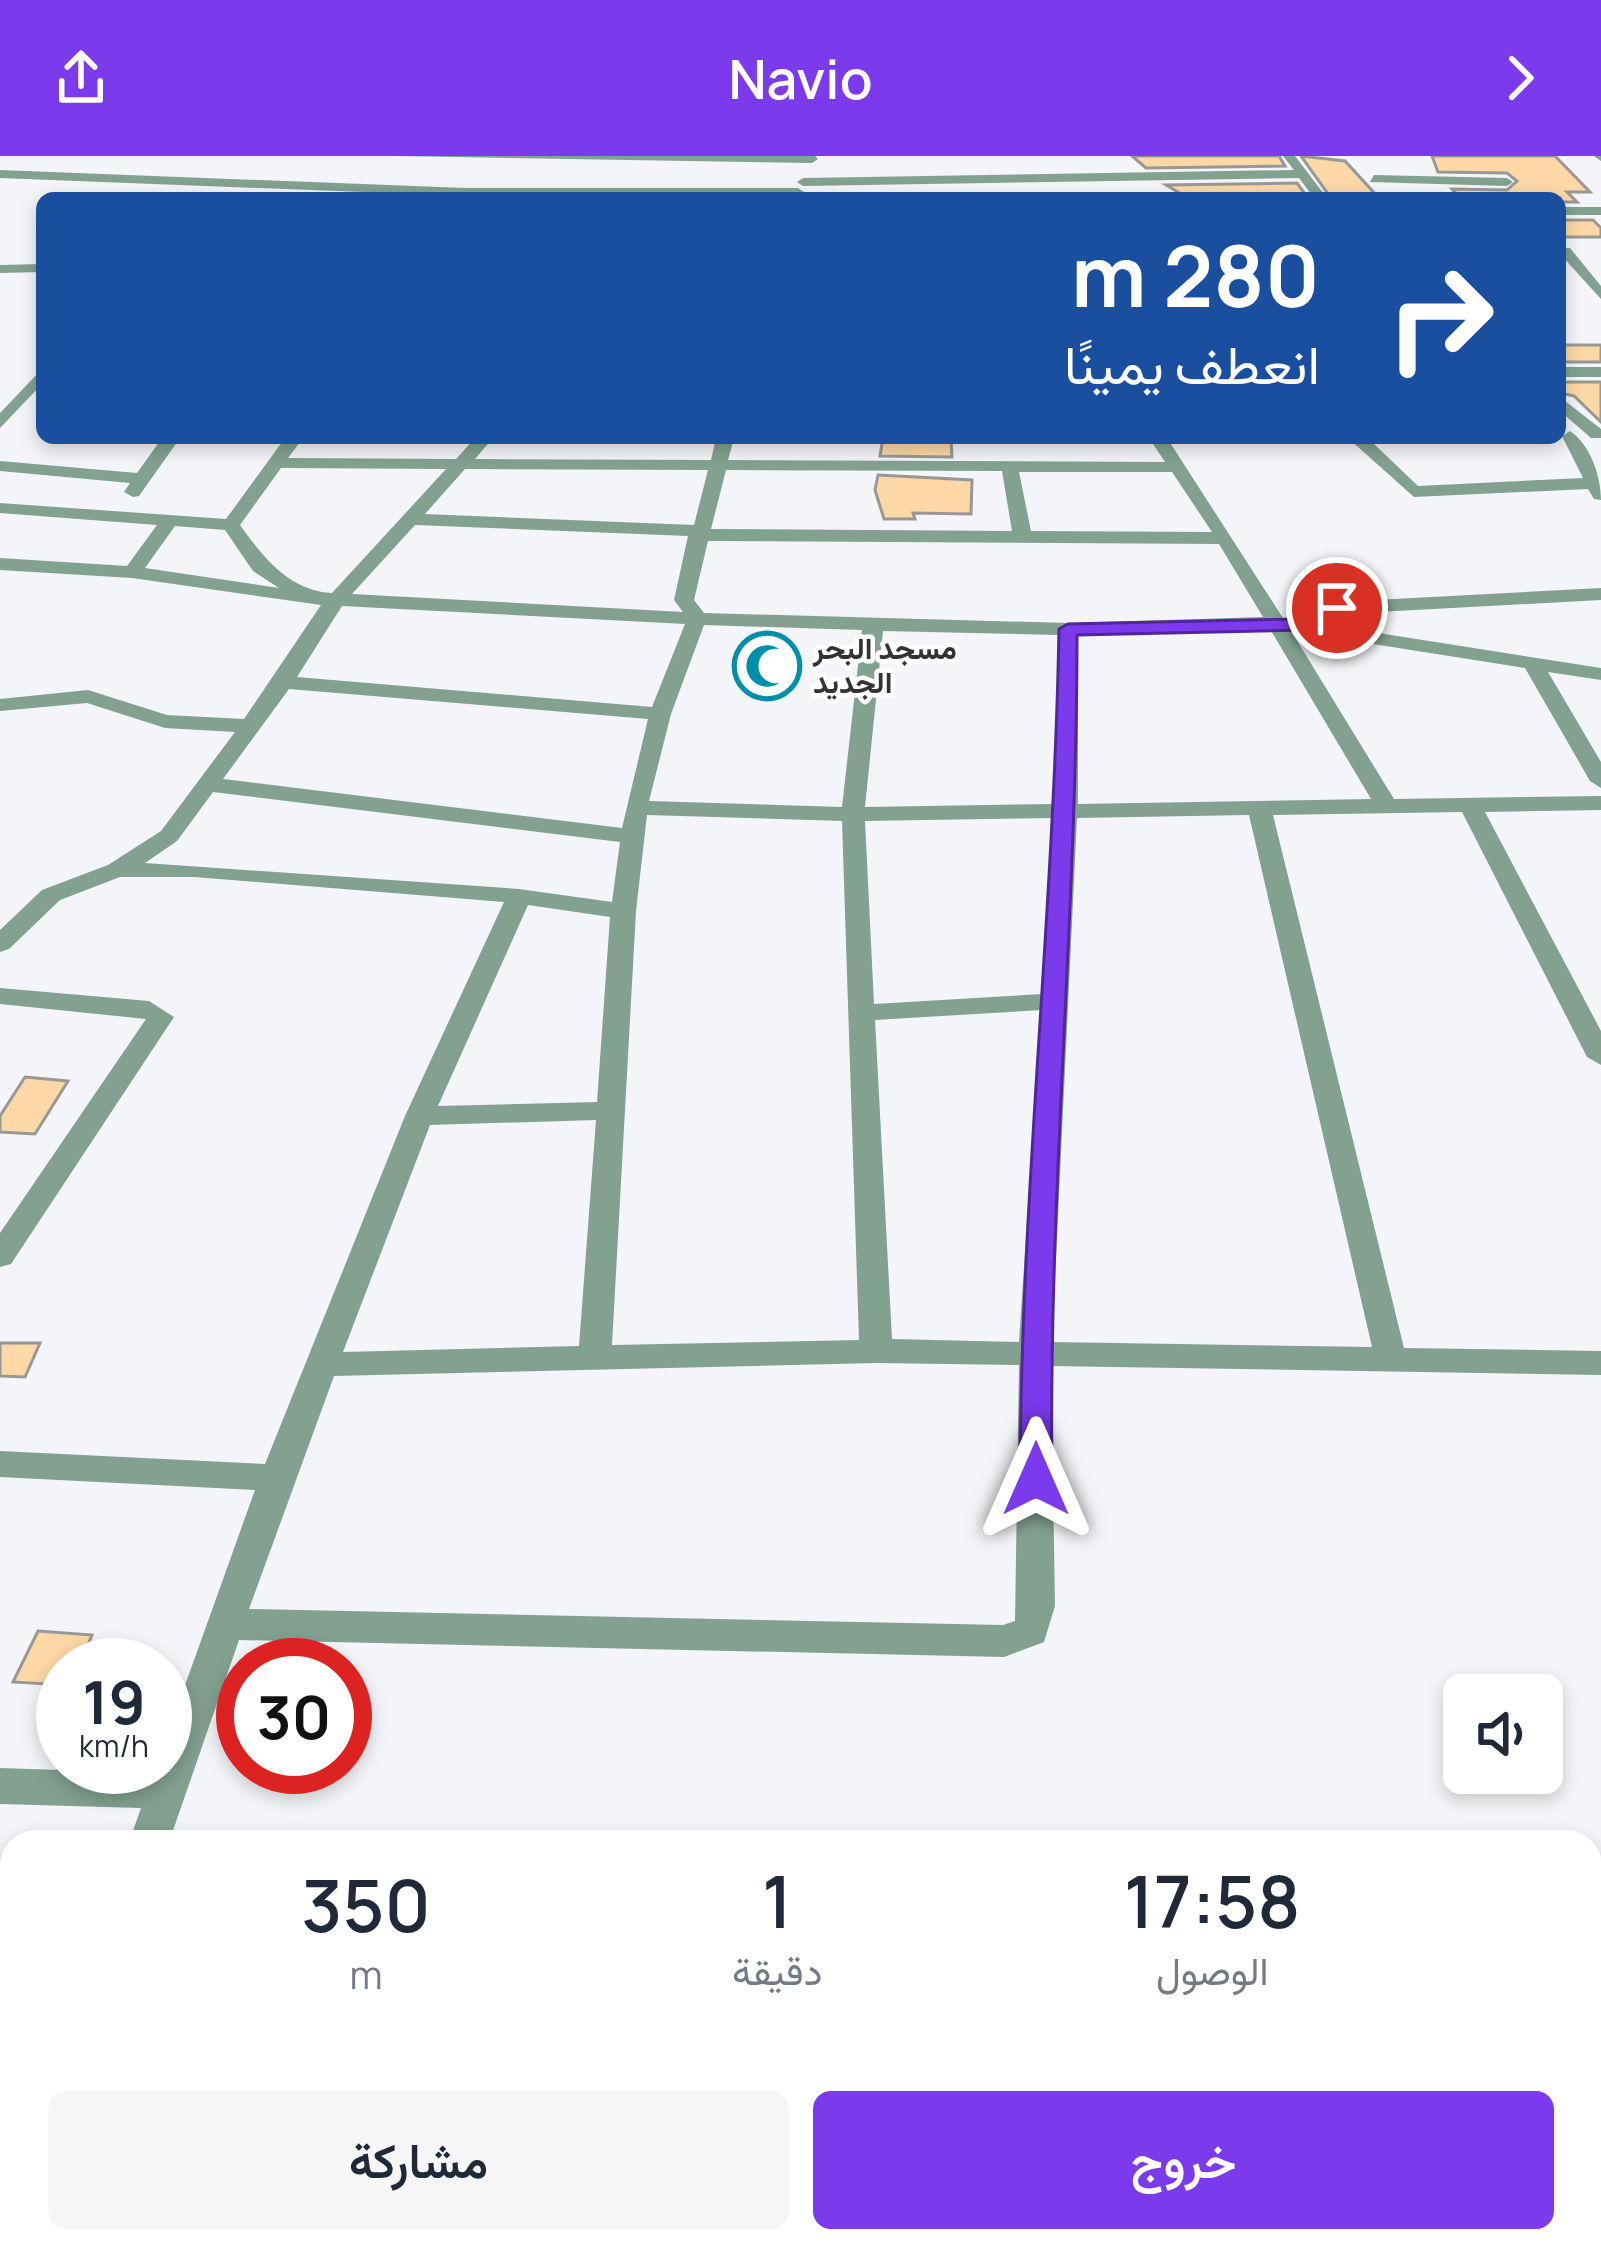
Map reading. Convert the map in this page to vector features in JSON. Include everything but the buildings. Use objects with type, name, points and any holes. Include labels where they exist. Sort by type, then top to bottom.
[{"type":"street","points":[[50,176],[72,156]]},
{"type":"street","points":[[402,156],[812,157],[799,191]]},
{"type":"street","points":[[415,190],[427,156]]},
{"type":"street","points":[[1100,156],[1133,192]]},
{"type":"street","points":[[1184,156],[1216,190]]},
{"type":"street","points":[[1289,156],[1316,192]]},
{"type":"street","points":[[588,192],[601,157]]},
{"type":"street","points":[[1496,169],[1515,192]]},
{"type":"street","points":[[303,192],[313,171]]},
{"type":"street","points":[[991,173],[1002,192]]},
{"type":"street","points":[[756,192],[991,173],[1300,174]]},
{"type":"street","points":[[1385,192],[1369,173],[1507,182]]},
{"type":"street","points":[[10,179],[163,179],[303,192],[472,192]]},
{"type":"street","points":[[155,192],[163,179]]},
{"type":"street","points":[[1566,211],[1601,211]]},
{"type":"street","points":[[1566,251],[1583,251]]},
{"type":"street","points":[[1566,254],[1601,295]]},
{"type":"street","points":[[0,269],[36,268]]},
{"type":"street","points":[[1566,372],[1601,371]]},
{"type":"street","points":[[0,423],[36,381]]},
{"type":"street","points":[[1566,407],[1599,434]]},
{"type":"street","points":[[1566,436],[1599,434]]},
{"type":"street","points":[[1566,438],[1598,490]]},
{"type":"street","points":[[118,514],[166,444]]},
{"type":"street","points":[[230,525],[290,444]]},
{"type":"street","points":[[0,944],[51,895],[117,870],[169,836],[283,682],[336,599],[479,444]]},
{"type":"street","points":[[697,618],[684,600],[722,444]]},
{"type":"street","points":[[1162,444],[1290,624],[1387,806]]},
{"type":"street","points":[[1363,444],[1414,492],[1598,490]]},
{"type":"street","points":[[274,463],[1178,467]]},
{"type":"street","points":[[0,466],[141,478]]},
{"type":"street","points":[[1010,468],[1022,535]]},
{"type":"street","points":[[0,508],[230,525],[260,567],[309,598]]},
{"type":"street","points":[[132,572],[171,519]]},
{"type":"street","points":[[409,519],[698,533],[1225,538]]},
{"type":"street","points":[[0,565],[132,572],[309,598],[697,618],[1068,629],[1290,624],[1375,642],[1601,674]]},
{"type":"street","points":[[1290,624],[1337,608],[1601,594]]},
{"type":"street","points":[[595,1356],[623,910],[636,808],[660,714],[697,618]]},
{"type":"street","points":[[873,626],[853,814],[876,1352]]},
{"type":"street","points":[[224,1624],[1020,1639],[1031,1631],[1037,1606],[1035,1352],[1066,810],[1068,629]]},
{"type":"street","points":[[1531,662],[1601,781]]},
{"type":"street","points":[[283,682],[660,714]]},
{"type":"street","points":[[0,705],[88,696],[165,721],[251,726]]},
{"type":"street","points":[[204,784],[633,836]]},
{"type":"street","points":[[636,808],[853,814],[1601,803]]},
{"type":"street","points":[[1470,805],[1598,1043]]},
{"type":"street","points":[[1259,807],[1391,1361]]},
{"type":"street","points":[[117,870],[194,870],[519,896],[623,910]]},
{"type":"street","points":[[192,1718],[277,1478],[418,1116],[519,896]]},
{"type":"street","points":[[0,996],[149,1009],[161,1018],[0,1256]]},
{"type":"street","points":[[861,1013],[1056,1001]]},
{"type":"street","points":[[418,1116],[614,1110]]},
{"type":"street","points":[[323,1364],[876,1352],[1601,1363]]},
{"type":"street","points":[[0,1464],[277,1478]]},
{"type":"street","points":[[0,1786],[36,1787]]},
{"type":"street","points":[[153,1830],[166,1794]]},
{"type":"place","name":"مسجد البحر الجديد","points":[[767,666]]},
{"type":"route","points":[[1036,1479],[1035,1352],[1066,810],[1068,629],[1302,625],[1337,608]]}]
